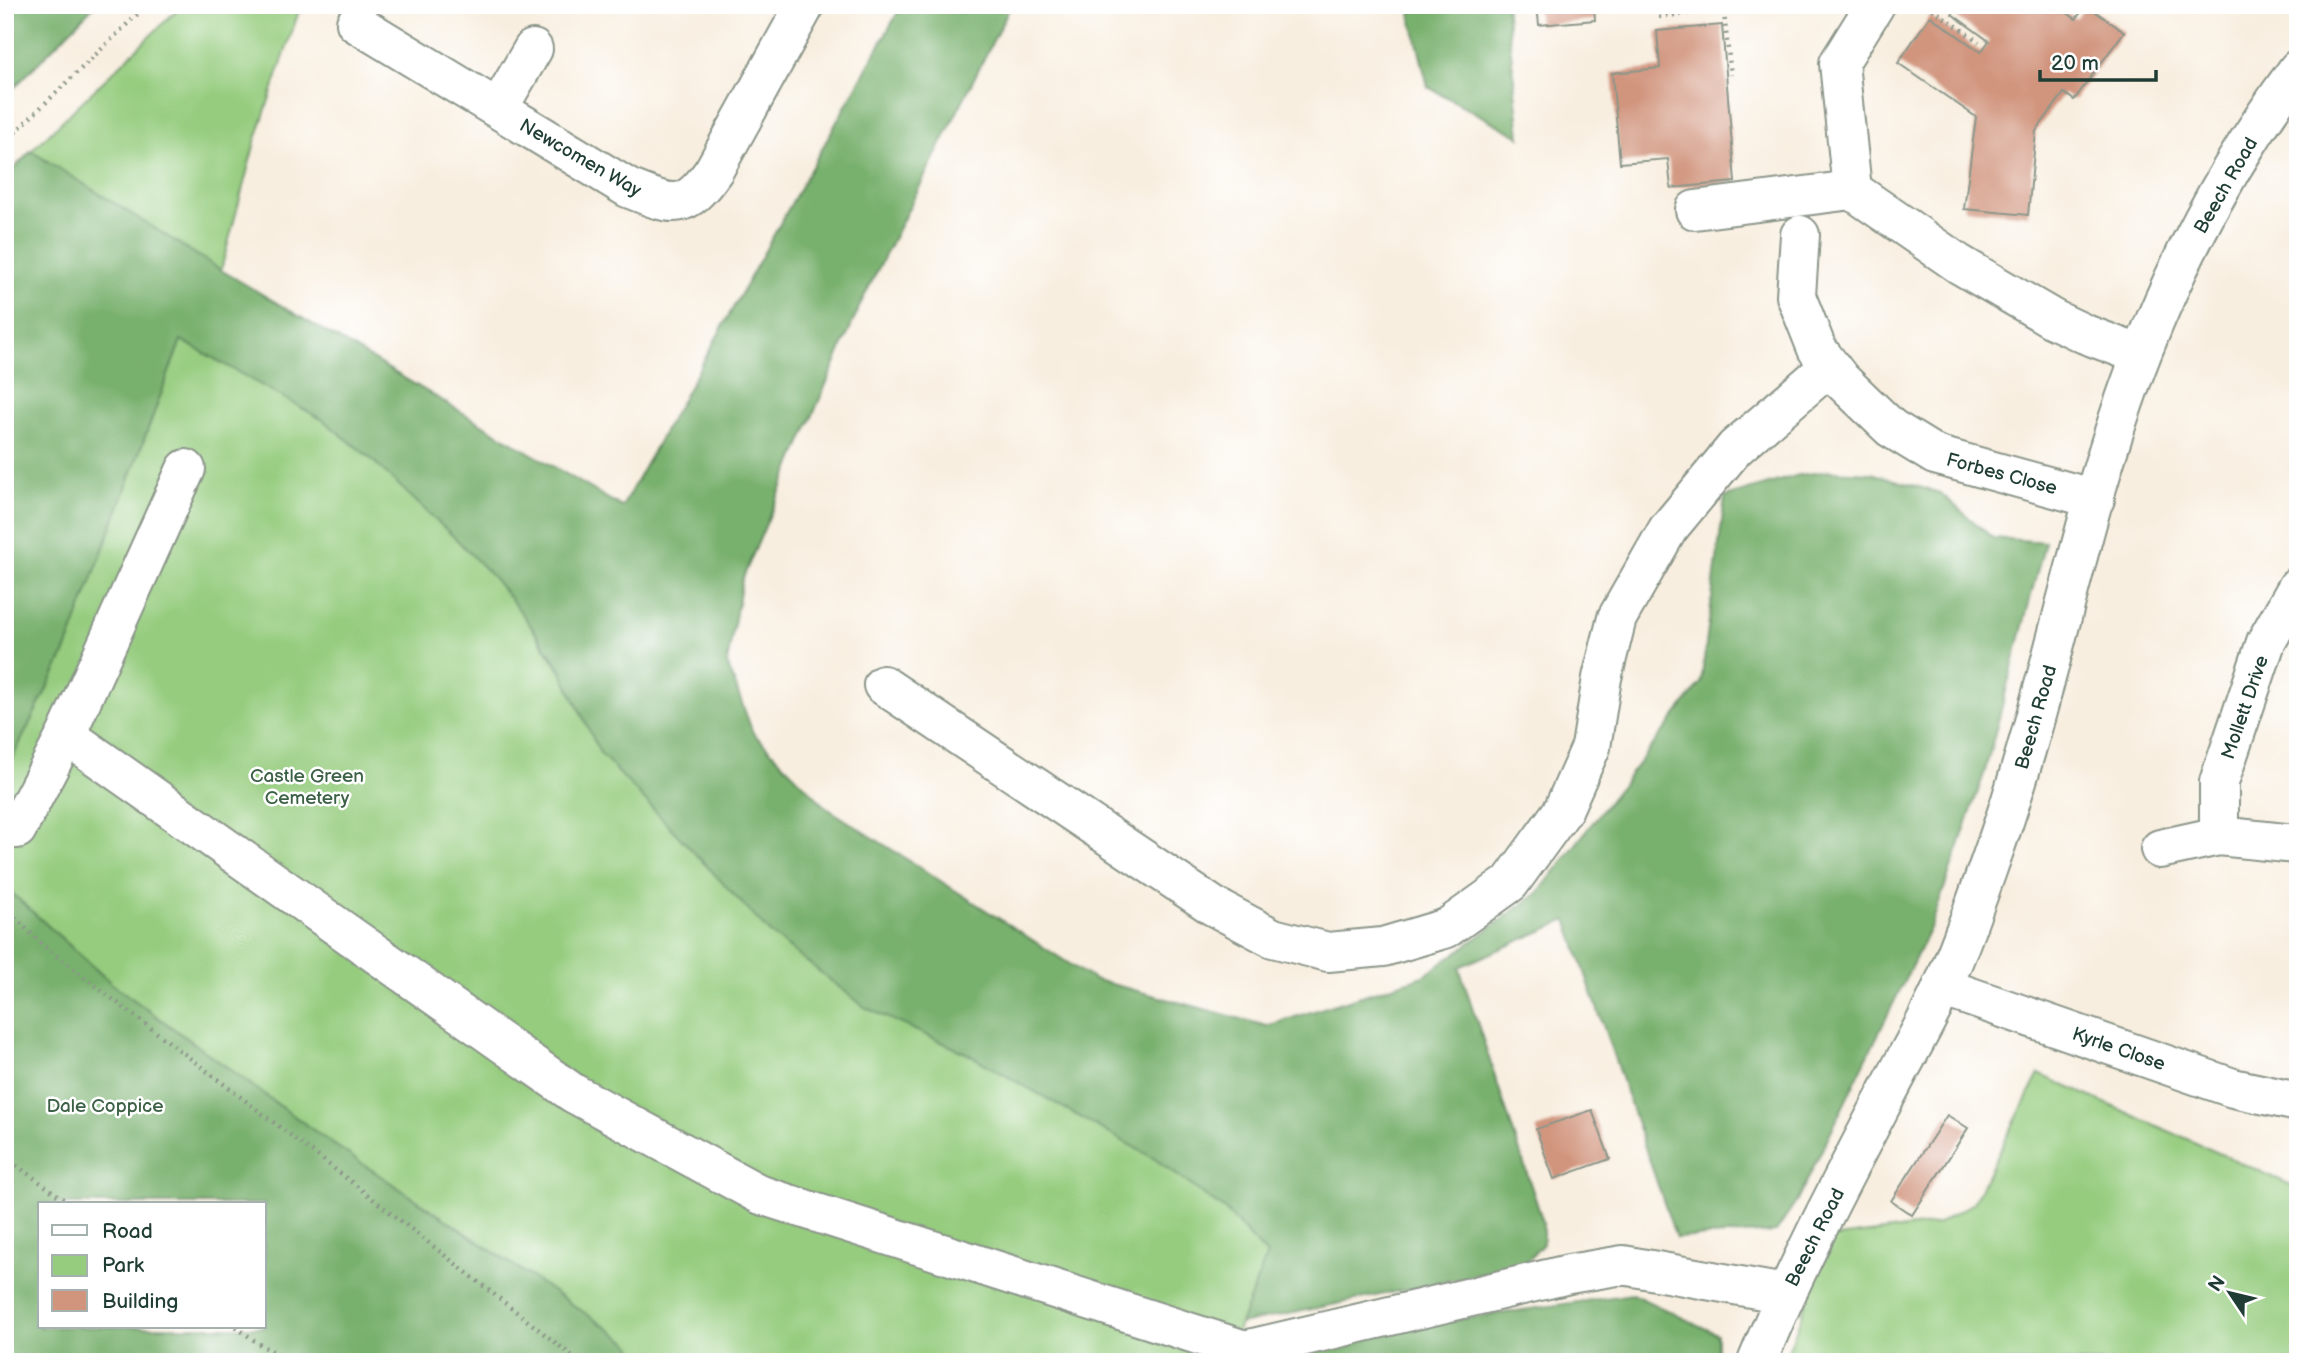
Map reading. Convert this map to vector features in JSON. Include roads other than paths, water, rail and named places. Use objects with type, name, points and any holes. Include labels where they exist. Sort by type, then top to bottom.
[{"type":"street","name":"Newcomen Way","points":[[356,23],[628,188],[664,202],[682,202],[699,191],[715,170],[805,5]]},
{"type":"street","points":[[1852,190],[1839,63],[1875,5]]},
{"type":"street","points":[[498,109],[533,49]]},
{"type":"street","name":"Beech Road","points":[[1757,1362],[1785,1294],[1942,988],[1997,841],[2022,762],[2095,499],[2141,355],[2190,246],[2237,160],[2298,69]]},
{"type":"street","points":[[1695,210],[1852,190],[1959,264],[2053,319],[2141,355]]},
{"type":"street","name":"Forbes Close","points":[[1800,235],[1796,296],[1816,349],[1841,380],[1891,428],[1935,455],[2095,499]]},
{"type":"street","points":[[883,685],[1213,906],[1273,938],[1328,952],[1383,947],[1447,928],[1510,883],[1563,810],[1591,747],[1602,678],[1617,618],[1668,528],[1735,448],[1830,366]]},
{"type":"street","points":[[17,829],[66,735],[186,470]]},
{"type":"street","name":"Mollett Drive","points":[[2219,836],[2219,782],[2266,642],[2298,586]]},
{"type":"street","points":[[66,735],[573,1093],[761,1195],[1245,1350],[1569,1274],[1623,1265],[1785,1294]]},
{"type":"street","points":[[2160,849],[2219,836],[2296,844]]},
{"type":"street","name":"Kyrle Close","points":[[1942,988],[2233,1088],[2298,1102]]},
{"type":"park label","name":"Castle Green Cemetery","points":[[307,786]]},
{"type":"park label","name":"Dale Coppice","points":[[105,1105]]}]
